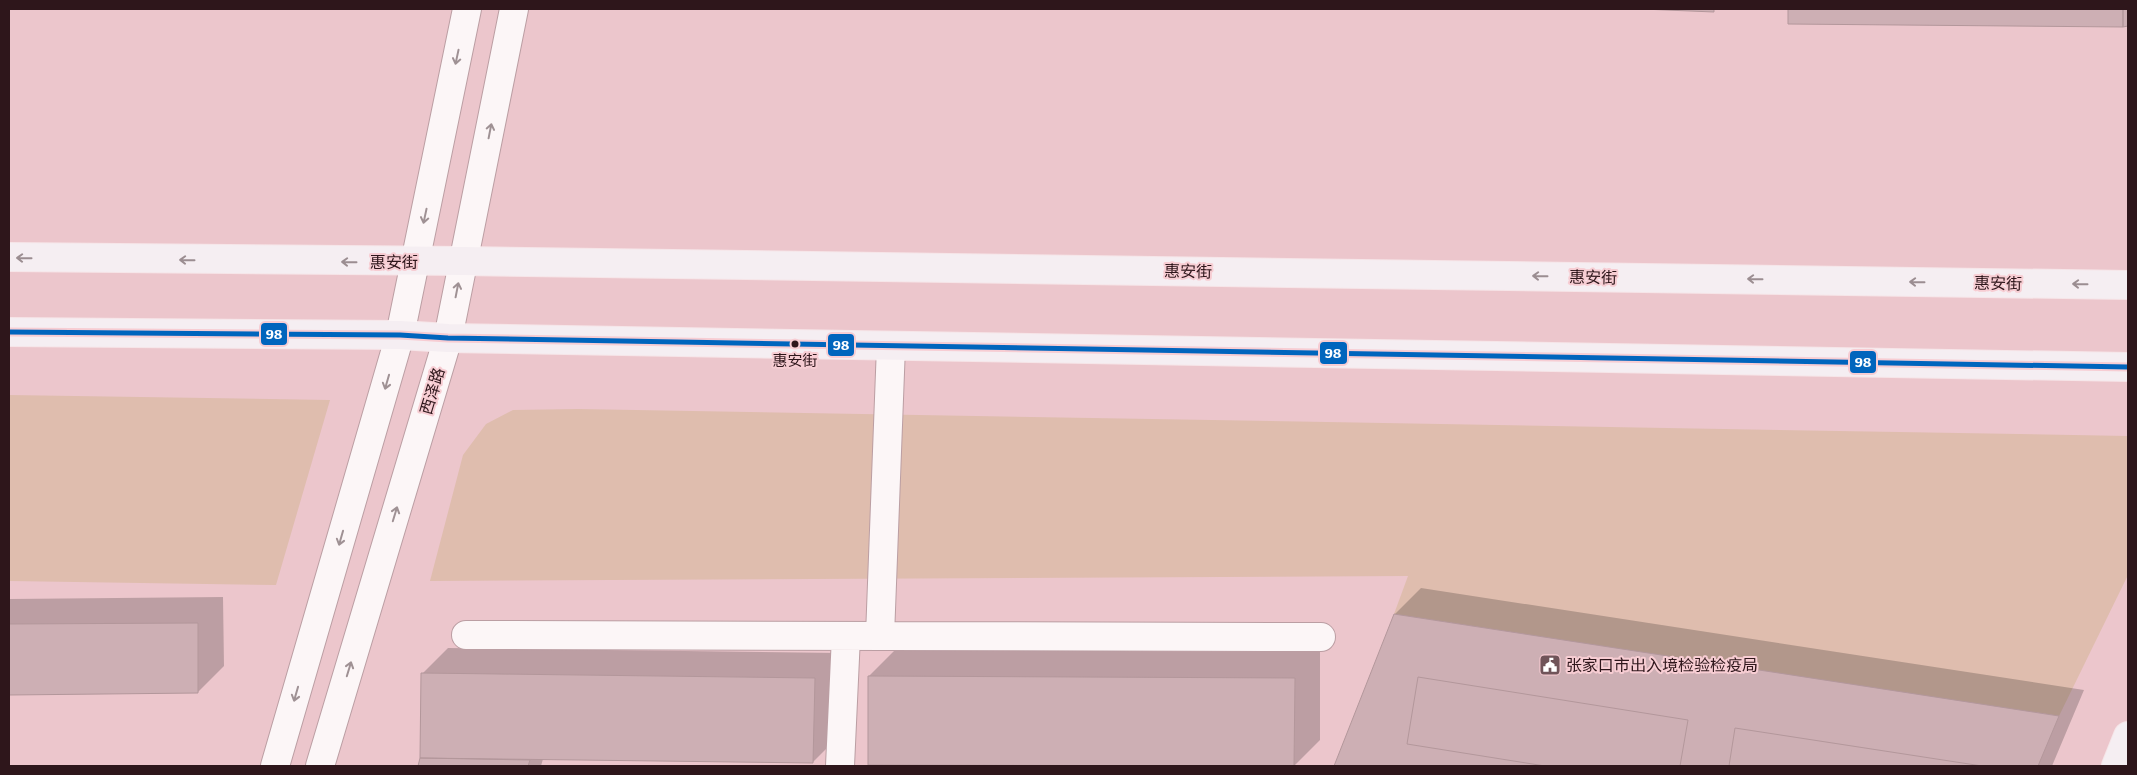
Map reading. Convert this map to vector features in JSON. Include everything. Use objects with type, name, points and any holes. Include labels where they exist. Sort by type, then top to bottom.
[{"type":"main road","points":[[275,766],[400,335],[467,9]]},
{"type":"main road","name":"西泽路","points":[[320,766],[448,338],[514,9]]},
{"type":"main road","name":"惠安街","points":[[9,258],[463,262],[2128,284]]},
{"type":"main road","points":[[9,332],[400,335],[448,338],[2128,367]]},
{"type":"main road","points":[[880,636],[891,346]]},
{"type":"main road","points":[[466,635],[1321,637]]},
{"type":"main road","points":[[840,766],[846,636]]},
{"type":"main road","points":[[2116,766],[2128,736]]},
{"type":"shaded area","points":[[9,395],[330,400],[276,585],[9,581]]},
{"type":"shaded area","points":[[578,409],[2128,436],[2128,575],[2059,716],[1394,614],[1408,576],[430,581],[463,455],[486,424],[513,410]]},
{"type":"building","points":[[1642,9],[1714,9],[1714,12]]},
{"type":"building","points":[[1788,9],[2123,9],[2123,27],[1788,24]]},
{"type":"building","points":[[2123,9],[2128,9],[2128,26],[2123,27]]},
{"type":"building","name":"张家口市出入境检验检疫局","points":[[1394,614],[2059,716],[2038,766],[1334,766]]},
{"type":"building","points":[[198,623],[198,693],[9,695],[9,624]]},
{"type":"building","points":[[421,673],[815,678],[813,763],[420,758]]},
{"type":"building","points":[[868,676],[1295,678],[1294,766],[868,765]]},
{"type":"building","points":[[1418,677],[1688,720],[1680,766],[1545,766],[1407,744]]},
{"type":"building","points":[[1735,728],[1982,766],[1729,766]]},
{"type":"building","points":[[420,758],[530,760],[528,766],[418,766]]},
{"type":"transit line","name":"98","points":[[9,332],[400,335],[448,338],[2128,367]]},
{"type":"place","name":"惠安街","points":[[795,344]]},
{"type":"place","name":"张家口市出入境检验检疫局","points":[[1550,665]]}]
